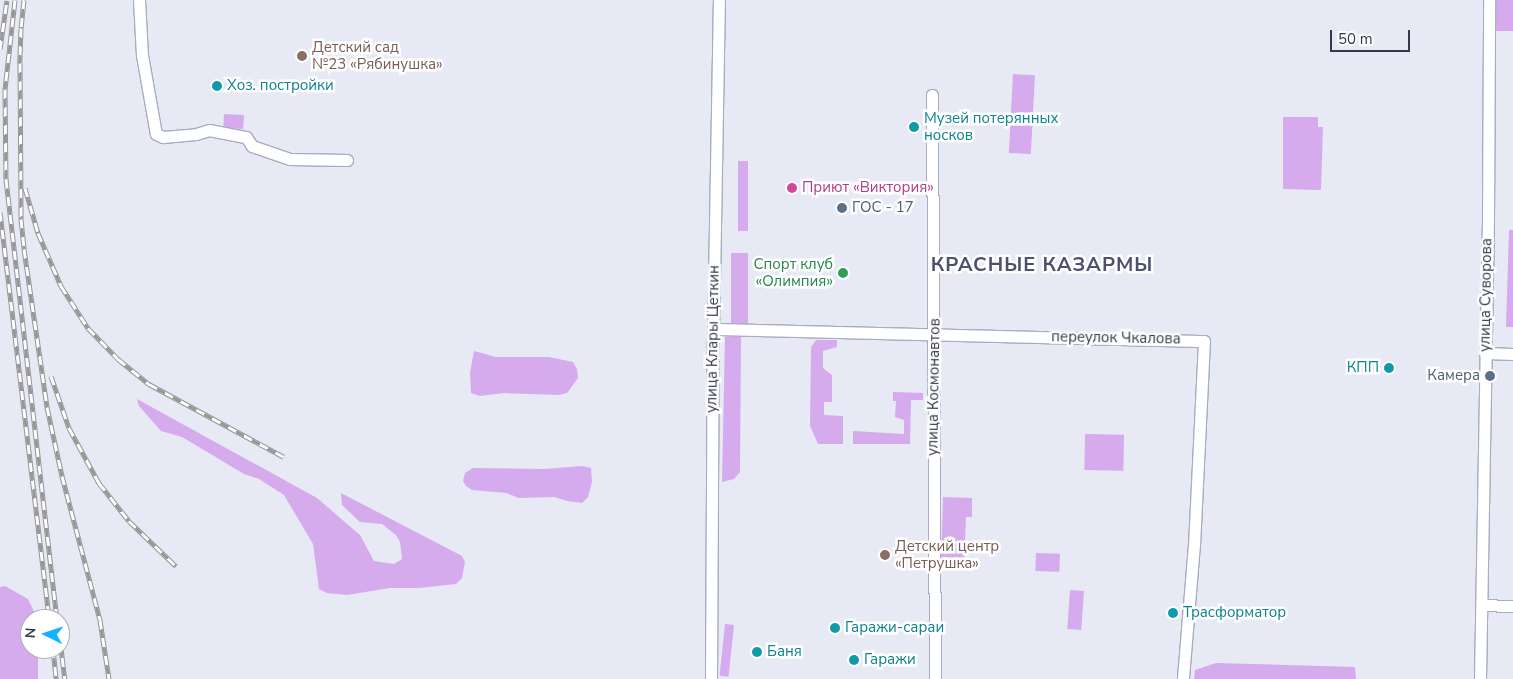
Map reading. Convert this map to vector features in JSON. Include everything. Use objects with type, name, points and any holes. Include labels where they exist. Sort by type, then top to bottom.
[{"type":"street","points":[[139,0],[142,55],[156,134],[163,137],[196,134],[209,130],[246,137],[252,146],[290,158],[347,160]]},
{"type":"street","name":"улица Клары Цеткин","points":[[711,679],[713,329],[719,0]]},
{"type":"street","name":"улица Суворова","points":[[1480,679],[1489,0]]},
{"type":"street","name":"улица Космонавтов","points":[[932,94],[935,334],[933,488],[936,679]]},
{"type":"street","name":"переулок Чкалова","points":[[713,329],[1204,341],[1194,544],[1183,679]]},
{"type":"street","points":[[1485,354],[1513,354]]},
{"type":"street","points":[[1482,606],[1513,606]]},
{"type":"shaded area","points":[[1496,0],[1513,0],[1513,31],[1496,31]]},
{"type":"shaded area","points":[[1013,74],[1035,75],[1031,154],[1009,153]]},
{"type":"shaded area","points":[[224,114],[244,115],[243,129],[223,128]]},
{"type":"shaded area","points":[[1283,117],[1318,117],[1318,127],[1323,127],[1321,190],[1283,189]]},
{"type":"shaded area","points":[[738,161],[748,161],[748,231],[738,231]]},
{"type":"shaded area","points":[[1509,230],[1513,230],[1513,327],[1506,327]]},
{"type":"shaded area","points":[[731,253],[748,253],[748,325],[731,325]]},
{"type":"shaded area","points":[[725,337],[741,337],[740,472],[734,479],[722,482]]},
{"type":"shaded area","points":[[816,340],[837,340],[837,347],[823,351],[823,368],[832,375],[832,402],[824,402],[824,415],[843,416],[843,444],[818,444],[810,426],[811,347]]},
{"type":"shaded area","points":[[474,351],[496,357],[549,357],[573,362],[577,369],[578,378],[567,393],[559,395],[504,393],[480,396],[471,393],[470,373]]},
{"type":"shaded area","points":[[893,392],[923,393],[923,400],[911,400],[910,444],[853,444],[853,431],[904,434],[904,420],[895,417],[896,401],[893,401]]},
{"type":"shaded area","points":[[137,399],[317,498],[360,535],[374,561],[394,564],[402,559],[400,542],[396,535],[382,524],[360,522],[342,505],[341,493],[462,556],[465,562],[462,578],[456,584],[419,588],[390,588],[347,595],[327,593],[319,589],[313,544],[284,495],[259,479],[244,474],[182,437],[161,431],[139,406]]},
{"type":"shaded area","points":[[1085,434],[1124,435],[1123,471],[1084,470]]},
{"type":"shaded area","points":[[582,466],[591,468],[592,482],[588,497],[582,503],[554,497],[519,498],[506,493],[472,490],[463,481],[465,473],[473,468],[545,469]]},
{"type":"shaded area","points":[[943,497],[972,498],[972,517],[966,517],[964,563],[941,562]]},
{"type":"shaded area","points":[[1036,553],[1060,554],[1059,572],[1035,571]]},
{"type":"shaded area","points":[[5,586],[28,599],[33,609],[20,609],[20,659],[38,659],[38,679],[0,679],[0,587]]},
{"type":"shaded area","points":[[1070,590],[1084,591],[1081,630],[1067,629]]},
{"type":"shaded area","points":[[725,624],[734,625],[729,677],[720,676]]},
{"type":"shaded area","points":[[1216,663],[1355,667],[1356,679],[1194,679],[1195,670]]},
{"type":"railway","points":[[0,49],[7,0]]},
{"type":"railway","points":[[15,0],[5,89],[6,179],[56,609]]},
{"type":"railway","points":[[24,0],[20,63],[21,219],[24,249],[47,407],[62,476],[100,620],[109,679]]},
{"type":"railway","points":[[25,188],[38,233],[61,286],[88,328],[118,359],[149,384],[284,457]]},
{"type":"railway","points":[[0,212],[48,609]]},
{"type":"railway","points":[[51,376],[69,428],[99,483],[129,521],[176,566]]},
{"type":"railway","points":[[54,659],[56,679]]},
{"type":"railway","points":[[62,659],[65,679]]},
{"type":"place","name":"Детский сад №23 «Рябинушка»","points":[[302,56]]},
{"type":"place","name":"Хоз. постройки","points":[[217,86]]},
{"type":"place","name":"Музей потерянных носков","points":[[914,127]]},
{"type":"place","name":"Приют «Виктория»","points":[[792,188]]},
{"type":"place","name":"ГОС - 17","points":[[842,208]]},
{"type":"place","name":"Спорт клуб «Олимпия»","points":[[843,273]]},
{"type":"place","name":"КПП","points":[[1389,368]]},
{"type":"place","name":"Камера","points":[[1490,376]]},
{"type":"place","name":"Детский центр «Петрушка»","points":[[885,555]]},
{"type":"place","name":"Трасформатор","points":[[1173,613]]},
{"type":"place","name":"Гаражи-сараи","points":[[835,628]]},
{"type":"place","name":"Баня","points":[[757,652]]},
{"type":"place","name":"Гаражи","points":[[854,660]]},
{"type":"district","name":"КРАСНЫЕ КАЗАРМЫ","points":[[1042,264]]}]
